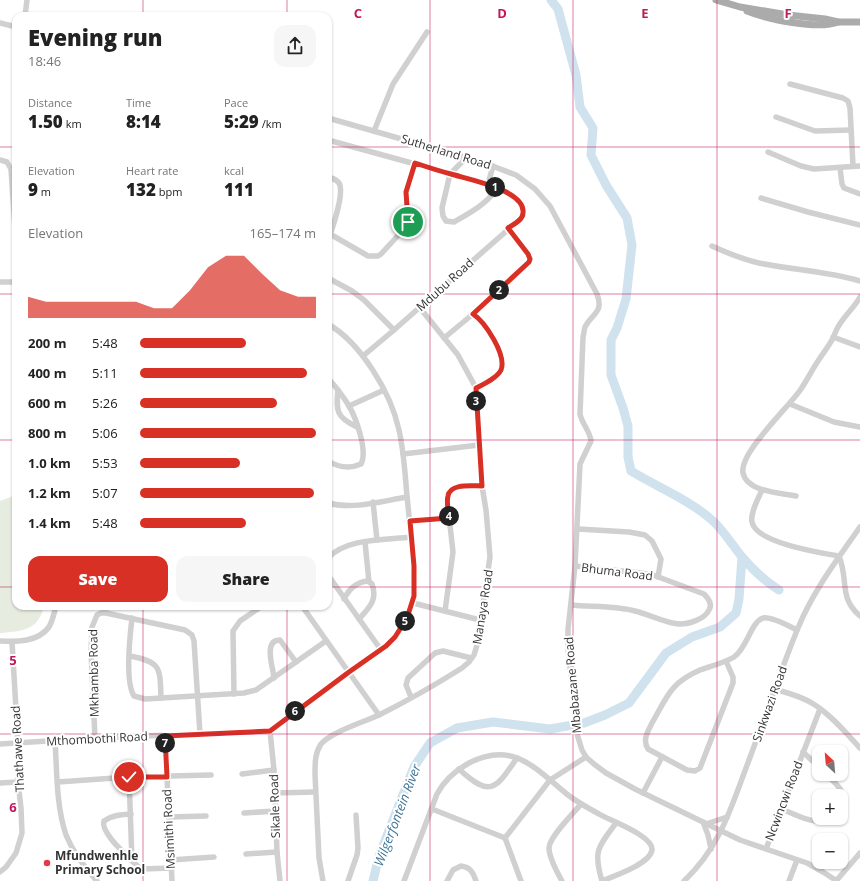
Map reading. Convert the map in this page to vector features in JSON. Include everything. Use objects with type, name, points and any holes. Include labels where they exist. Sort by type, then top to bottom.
[{"type":"main road","points":[[716,0],[740,7],[806,18],[825,19],[838,22],[858,22]]},
{"type":"street","points":[[26,12],[27,0]]},
{"type":"street","points":[[0,23],[12,26]]},
{"type":"street","points":[[374,131],[393,84],[427,32]]},
{"type":"street","points":[[790,84],[845,99],[849,104],[853,166]]},
{"type":"street","points":[[776,117],[815,131],[851,130]]},
{"type":"street","name":"Sutherland Road","points":[[332,119],[493,166],[516,176],[535,189],[550,206],[597,294]]},
{"type":"street","points":[[332,141],[415,163],[450,174],[488,184],[497,188],[492,196],[483,204],[454,222],[449,222],[443,216],[442,208],[450,174],[466,158]]},
{"type":"street","points":[[768,152],[800,166],[814,169],[860,166]]},
{"type":"street","points":[[0,160],[7,162],[11,169],[12,184]]},
{"type":"street","points":[[332,235],[368,256],[378,256],[381,254],[404,229],[408,222],[406,192],[415,163]]},
{"type":"street","points":[[488,184],[493,166]]},
{"type":"street","points":[[840,168],[844,188],[860,194]]},
{"type":"street","points":[[332,178],[335,179],[338,183],[341,194],[332,227]]},
{"type":"street","name":"Mdubu Road","points":[[363,356],[420,308],[522,217],[523,211],[521,205],[515,198],[497,188]]},
{"type":"street","points":[[761,198],[802,211],[860,225]]},
{"type":"street","points":[[444,338],[473,314],[529,262],[530,259],[528,254],[508,228]]},
{"type":"street","points":[[712,246],[758,263],[835,274],[860,281]]},
{"type":"street","points":[[332,280],[352,291],[364,300],[394,330]]},
{"type":"street","points":[[0,282],[12,282]]},
{"type":"street","name":"Mbabazane Road","points":[[597,294],[600,306],[585,328],[583,337],[580,414],[581,419],[591,437],[591,441],[580,464],[578,529],[568,629],[568,648],[577,734],[582,750],[586,757],[606,773],[644,793],[721,832],[797,860],[823,872],[836,881]]},
{"type":"street","points":[[796,496],[762,490],[748,482],[743,473],[745,460],[779,414],[790,404],[806,382],[838,326],[860,297]]},
{"type":"street","name":"Manaya Road","points":[[323,881],[319,858],[315,792],[315,761],[321,745],[326,739],[335,734],[379,715],[462,668],[472,658],[478,645],[480,620],[486,590],[490,557],[486,510],[482,486],[476,388],[458,356],[420,308]]},
{"type":"street","points":[[473,314],[477,316],[484,326],[501,352],[502,358],[501,370],[497,375],[476,388]]},
{"type":"street","points":[[270,731],[381,650],[395,637],[407,618],[413,604],[415,584],[410,521],[399,429],[384,390],[363,356],[353,344],[332,327]]},
{"type":"street","points":[[833,337],[860,347]]},
{"type":"street","points":[[332,383],[349,406],[361,438],[364,456],[361,464],[351,467],[332,462]]},
{"type":"street","points":[[338,390],[338,413],[347,422],[357,427]]},
{"type":"street","points":[[349,406],[384,390]]},
{"type":"street","points":[[790,404],[834,422],[860,427]]},
{"type":"street","points":[[403,454],[479,445]]},
{"type":"street","points":[[445,611],[453,552],[447,498],[450,491],[454,488],[482,486]]},
{"type":"street","points":[[762,490],[752,520],[754,527],[767,537],[801,549],[839,556],[843,568],[847,599],[852,609],[860,616]]},
{"type":"street","points":[[332,503],[348,505],[407,497]]},
{"type":"street","points":[[373,502],[378,540]]},
{"type":"street","points":[[410,521],[449,518]]},
{"type":"street","name":"Sinkwazi Road","points":[[684,881],[697,868],[721,832],[764,721],[774,688],[804,613],[839,556],[860,528]]},
{"type":"street","name":"Bhuma Road","points":[[578,529],[640,533],[648,537],[652,541],[661,558],[658,577]]},
{"type":"street","points":[[332,554],[347,545],[411,537]]},
{"type":"street","points":[[359,620],[374,599],[374,589],[372,584],[369,582],[365,542]]},
{"type":"street","name":"Bhuma Road","points":[[571,605],[633,610],[679,624],[693,621],[707,614],[711,605],[707,598],[694,590],[658,577],[632,571],[575,566]]},
{"type":"street","points":[[332,581],[381,650]]},
{"type":"street","points":[[344,598],[354,586],[363,581],[369,582]]},
{"type":"street","points":[[413,604],[480,620]]},
{"type":"street","points":[[0,641],[12,642],[33,638],[41,634],[50,624],[55,610]]},
{"type":"street","points":[[234,694],[233,631],[240,621],[256,610]]},
{"type":"street","points":[[305,610],[379,715]]},
{"type":"street","name":"Mkhamba Road","points":[[95,738],[92,627],[97,615],[101,613],[132,618],[185,630],[192,635],[194,641],[200,734]]},
{"type":"street","points":[[132,618],[130,639],[130,685],[134,696],[145,699],[234,694],[256,690],[326,640]]},
{"type":"street","points":[[726,661],[733,677],[733,683],[700,768],[695,771],[687,770],[648,749],[645,738],[672,689],[682,680],[734,656],[743,647],[756,622],[763,618],[770,618],[797,630]]},
{"type":"street","points":[[274,678],[270,651],[270,646],[274,642],[280,640],[296,662]]},
{"type":"street","name":"Thathawe Road","points":[[0,872],[16,854],[22,833],[18,782],[18,743],[12,642]]},
{"type":"street","points":[[411,697],[406,685],[408,678],[435,653],[443,651],[472,658]]},
{"type":"street","points":[[130,656],[147,659],[158,669],[160,676],[161,698]]},
{"type":"street","points":[[774,688],[808,701],[820,709],[860,748]]},
{"type":"street","name":"Ncwincwi Road","points":[[766,849],[820,709]]},
{"type":"street","name":"Mthombothi Road","points":[[0,744],[95,738],[270,731]]},
{"type":"street","name":"Sikale Road","points":[[270,731],[274,770],[277,852],[280,881]]},
{"type":"street","name":"Msimithi Road","points":[[165,736],[172,881]]},
{"type":"street","points":[[55,740],[60,804],[66,835],[80,860],[97,881]]},
{"type":"street","points":[[803,752],[812,760]]},
{"type":"street","points":[[404,881],[442,786],[459,770],[476,759],[485,756],[508,756],[517,758],[529,764],[581,804],[647,839],[652,846],[652,849],[650,855],[643,862],[605,880],[598,864],[598,850],[601,843],[616,823]]},
{"type":"street","points":[[505,838],[550,780],[586,757]]},
{"type":"street","points":[[644,793],[662,757]]},
{"type":"street","points":[[459,770],[471,781],[479,785],[491,787],[498,784],[517,758]]},
{"type":"street","points":[[242,774],[274,770]]},
{"type":"street","points":[[58,782],[129,777],[211,776]]},
{"type":"street","points":[[129,777],[132,861]]},
{"type":"street","points":[[833,781],[840,789]]},
{"type":"street","points":[[0,783],[18,782]]},
{"type":"street","points":[[275,793],[315,792]]},
{"type":"street","points":[[562,881],[550,854],[549,846],[555,836],[581,804]]},
{"type":"street","points":[[432,809],[505,838],[521,881]]},
{"type":"street","points":[[781,809],[812,820]]},
{"type":"street","points":[[244,812],[276,811]]},
{"type":"street","points":[[131,814],[110,817],[104,821],[103,824],[107,835],[132,861],[142,869],[171,868]]},
{"type":"street","points":[[348,881],[357,855],[358,835],[356,815]]},
{"type":"street","points":[[168,817],[206,816]]},
{"type":"street","points":[[711,849],[704,823],[727,817]]},
{"type":"street","points":[[246,854],[277,852]]},
{"type":"street","points":[[836,881],[860,853]]},
{"type":"street","points":[[171,860],[214,857]]},
{"type":"street","points":[[789,881],[797,860]]},
{"type":"street","points":[[447,881],[453,870],[461,866],[472,871],[476,881]]},
{"type":"shaded area","points":[[12,496],[12,610],[42,610],[38,620],[28,628],[0,633],[0,501]]},
{"type":"waterway","name":"Wilgerfontein River","points":[[373,881],[379,856],[414,767],[430,743],[457,728],[493,722],[550,729],[584,723],[605,715],[629,703],[666,653],[692,637],[720,627],[736,613],[739,599],[742,557],[720,529],[704,513],[631,471],[628,457],[628,426],[611,375],[611,340],[617,328],[626,299],[632,245],[627,218],[606,185],[591,155],[593,128],[580,107],[576,75],[558,9],[551,0]]},
{"type":"waterway","points":[[742,557],[759,575],[779,590]]},
{"type":"place","name":"Mfundwenhle Primary School","points":[[47,863]]},
{"type":"route","points":[[129,777],[167,777],[165,736],[270,731],[290,714],[386,646],[402,627],[413,604],[415,584],[410,521],[449,518],[447,498],[450,491],[454,488],[460,487],[482,486],[476,388],[497,375],[501,370],[502,358],[501,352],[484,326],[477,316],[473,314],[529,262],[530,259],[528,254],[508,228],[524,214],[519,202],[515,198],[497,188],[488,184],[415,163],[406,192],[408,222]]}]
